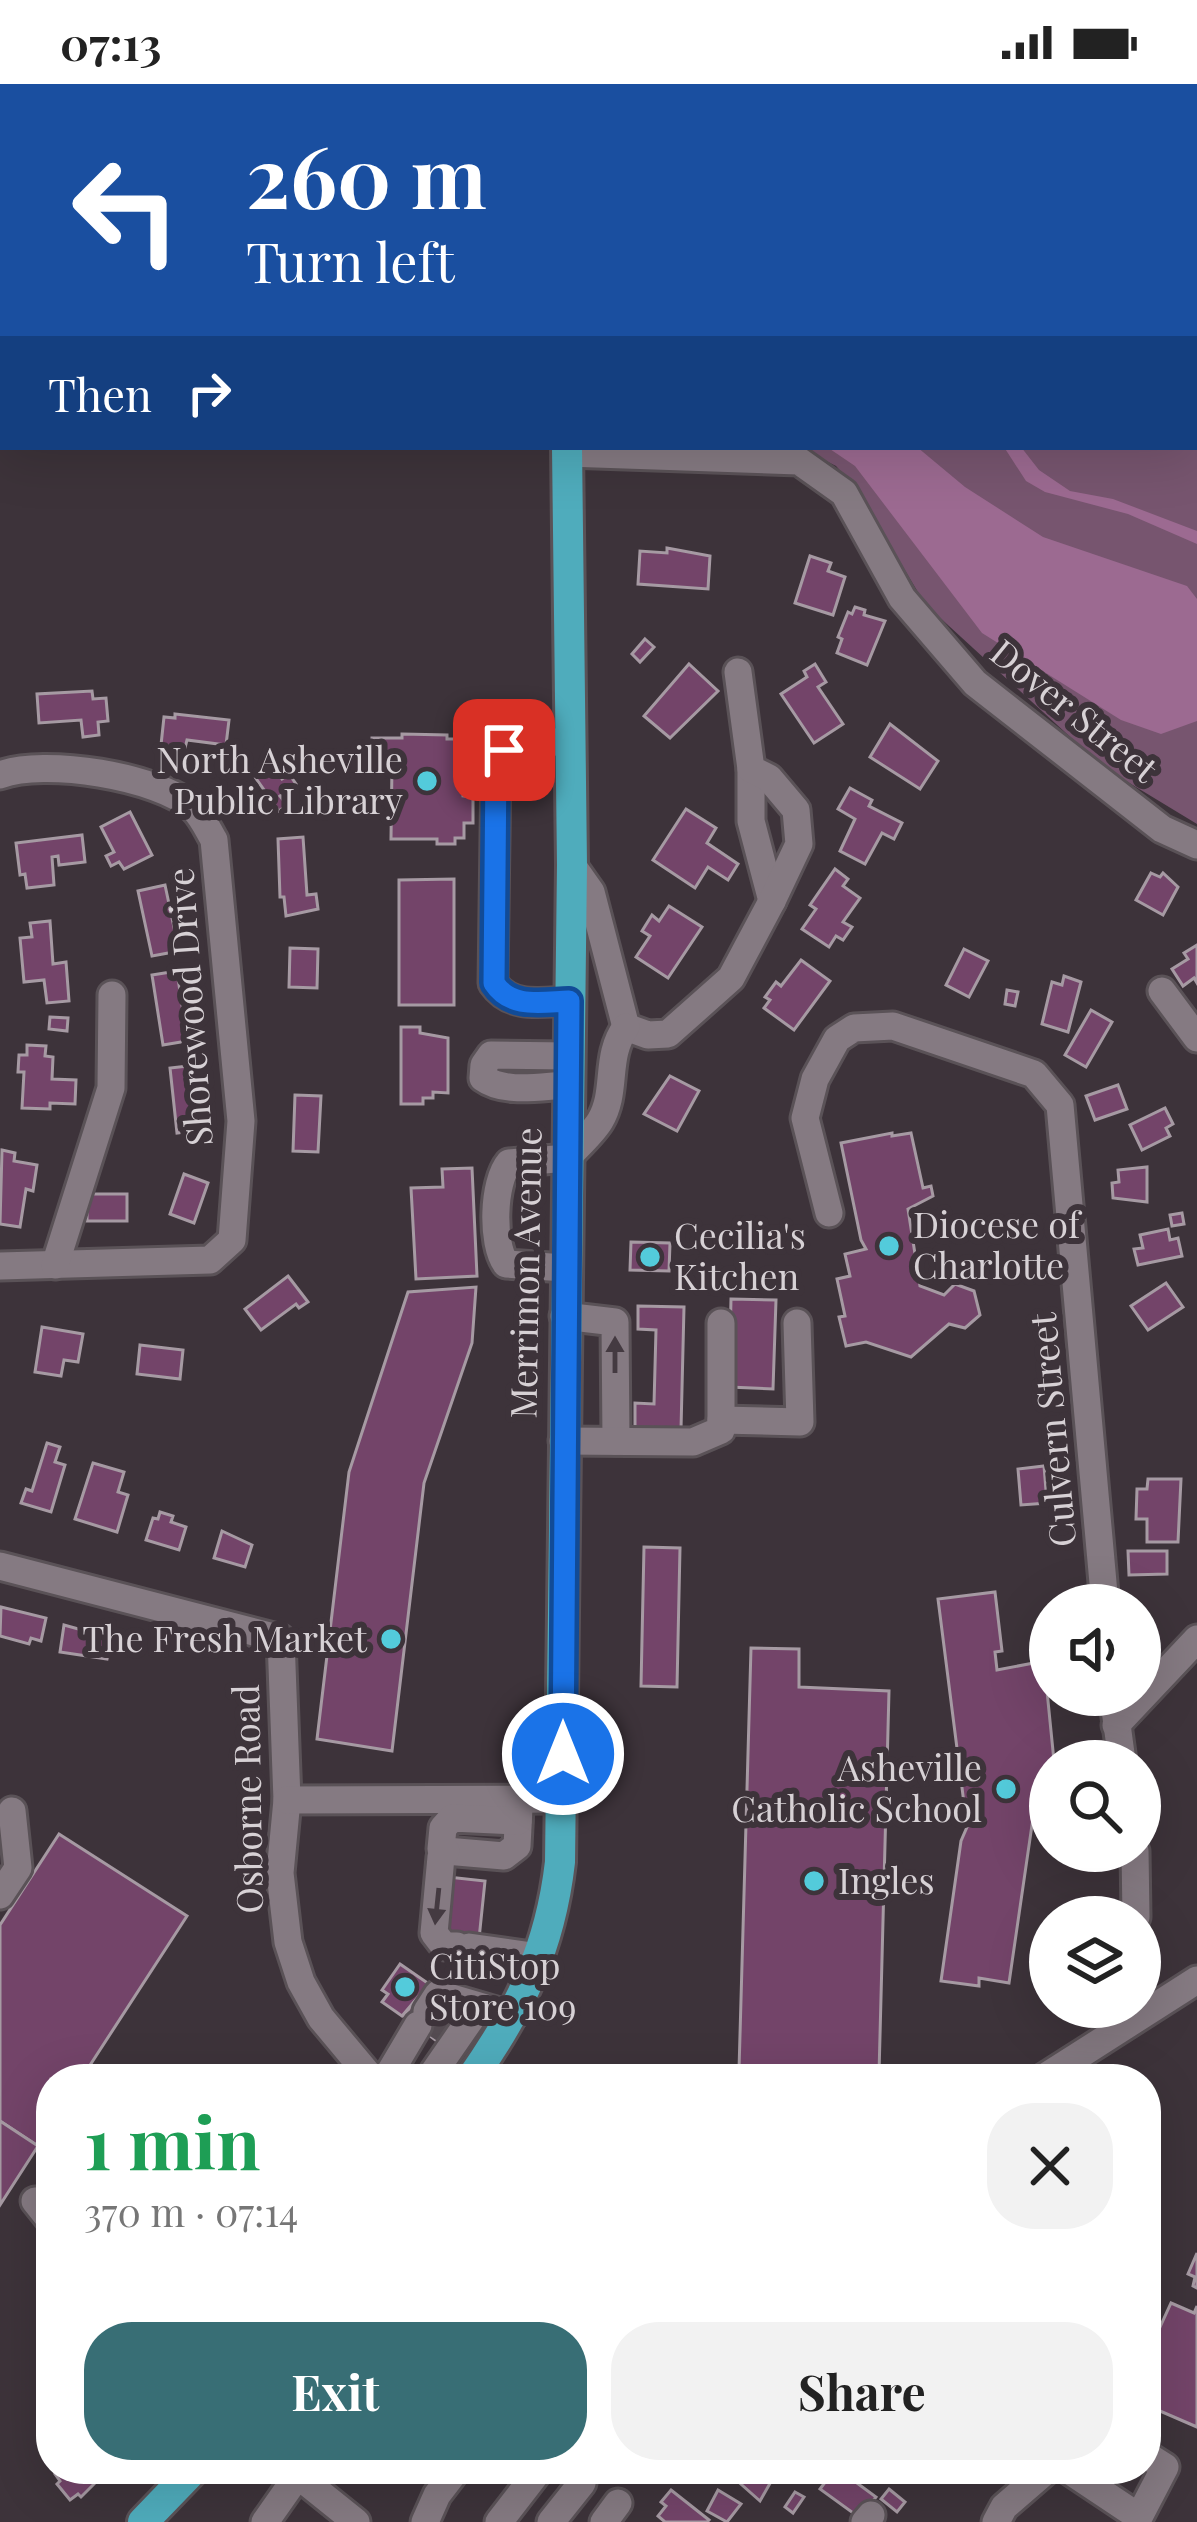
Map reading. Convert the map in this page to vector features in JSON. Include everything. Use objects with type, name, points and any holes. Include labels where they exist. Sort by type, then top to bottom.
[{"type":"main road","name":"Merrimon Avenue","points":[[481,2064],[513,2016],[539,1957],[555,1905],[563,1798],[564,1316],[572,865],[567,450]]},
{"type":"main road","points":[[161,2516],[183,2484]]},
{"type":"street","name":"Dover Street","points":[[567,450],[799,461],[844,493],[902,598],[975,683],[1162,829],[1197,845]]},
{"type":"street","points":[[738,672],[751,769],[751,821],[772,901]]},
{"type":"street","points":[[569,1001],[514,1002],[502,996],[494,983],[496,763],[518,741],[570,743]]},
{"type":"street","points":[[626,1027],[648,1035],[668,1034],[731,978],[772,901],[799,844],[796,810],[769,778],[751,769]]},
{"type":"street","name":"Shorewood Drive","points":[[0,775],[83,770],[147,784],[192,807],[214,840],[241,1121],[232,1240],[210,1260],[0,1266]]},
{"type":"street","points":[[572,865],[591,892],[626,1027]]},
{"type":"street","points":[[1162,991],[1197,1038]]},
{"type":"street","points":[[55,1264],[110,1088],[112,995]]},
{"type":"street","name":"Culvern Street","points":[[829,1213],[805,1118],[815,1079],[836,1039],[854,1028],[893,1026],[1034,1074],[1060,1105],[1103,1584]]},
{"type":"street","points":[[565,1268],[506,1264],[497,1252],[500,1174],[509,1163],[566,1158],[601,1120],[614,1042],[626,1027]]},
{"type":"street","points":[[564,1316],[615,1322],[616,1441]]},
{"type":"street","points":[[563,1441],[693,1442],[721,1430],[721,1323]]},
{"type":"street","points":[[721,1420],[800,1422],[797,1323]]},
{"type":"street","name":"Osborne Road","points":[[0,1566],[281,1639],[287,1801],[280,1873],[288,1942],[301,1982],[321,2018],[359,2064]]},
{"type":"street","points":[[1116,1725],[1197,1639]]},
{"type":"street","points":[[1115,1716],[1118,1740]]},
{"type":"street","points":[[287,1801],[519,1810],[563,1798]]},
{"type":"street","points":[[519,1810],[518,1846],[504,1856],[446,1851],[441,1857],[434,1933],[444,1946],[539,1957]]},
{"type":"street","points":[[0,1895],[18,1868],[12,1811]]},
{"type":"street","points":[[1161,2000],[1197,1980]]},
{"type":"street","points":[[403,2064],[436,2034],[513,2016]]},
{"type":"street","points":[[1064,2064],[1116,2028]]},
{"type":"street","points":[[265,2522],[287,2484]]},
{"type":"street","points":[[306,2484],[334,2512],[356,2522]]},
{"type":"street","points":[[425,2522],[445,2484]]},
{"type":"street","points":[[499,2522],[528,2484]]},
{"type":"street","points":[[551,2522],[581,2484]]},
{"type":"street","points":[[996,2522],[1004,2507],[1031,2484]]},
{"type":"street","points":[[1090,2484],[1139,2517],[1157,2484]]},
{"type":"shaded area","points":[[804,450],[1197,450],[1197,824],[1103,767],[925,604],[857,490],[836,466]]},
{"type":"shaded area","points":[[831,450],[921,450],[965,487],[1043,537],[1187,586],[1197,599],[1197,721],[1161,734],[1121,720],[982,633],[855,466]]},
{"type":"shaded area","points":[[1006,450],[1023,450],[1039,470],[1070,491],[1113,499],[1197,531],[1197,544],[1128,514],[1045,492],[1026,481]]},
{"type":"building","points":[[667,548],[710,556],[708,589],[638,584],[640,551],[667,553]]},
{"type":"building","points":[[810,556],[831,563],[828,571],[845,577],[833,615],[795,603]]},
{"type":"building","points":[[855,607],[885,621],[867,665],[837,653],[842,639],[838,637],[848,612],[852,614]]},
{"type":"building","points":[[645,639],[654,647],[640,662],[632,654]]},
{"type":"building","points":[[689,664],[718,691],[670,738],[644,716]]},
{"type":"building","points":[[815,664],[826,682],[818,687],[843,724],[814,743],[781,694],[807,677],[804,671]]},
{"type":"building","points":[[92,691],[93,699],[106,698],[108,721],[98,722],[99,735],[83,737],[81,720],[39,723],[37,694]]},
{"type":"building","points":[[175,714],[229,720],[226,745],[187,740],[185,748],[161,745],[164,717],[175,718]]},
{"type":"building","points":[[890,724],[938,761],[920,789],[870,757]]},
{"type":"building","name":"North Asheville Public Library","points":[[402,734],[463,739],[463,796],[473,797],[473,823],[464,823],[464,838],[455,838],[455,844],[391,839],[392,765],[372,765],[372,738],[402,738]]},
{"type":"building","points":[[272,765],[282,779],[289,774],[296,784],[280,796],[287,805],[279,811],[255,777]]},
{"type":"building","points":[[850,788],[872,800],[869,806],[902,823],[894,839],[882,833],[865,864],[840,851],[855,819],[838,809]]},
{"type":"building","points":[[686,809],[716,828],[707,843],[738,864],[728,880],[708,867],[695,888],[653,860]]},
{"type":"building","points":[[130,812],[152,855],[124,869],[119,862],[111,866],[106,856],[114,852],[101,827]]},
{"type":"building","points":[[82,835],[85,862],[59,865],[58,856],[52,857],[54,885],[27,888],[25,874],[20,875],[16,843]]},
{"type":"building","points":[[303,837],[307,895],[316,894],[318,909],[286,916],[284,897],[280,897],[278,839]]},
{"type":"building","points":[[835,869],[848,879],[843,886],[860,898],[843,922],[852,927],[843,940],[836,936],[829,947],[802,929],[816,909],[810,905]]},
{"type":"building","points":[[1151,873],[1160,877],[1163,873],[1178,887],[1163,915],[1136,900]]},
{"type":"building","points":[[454,879],[454,1005],[399,1005],[399,880]]},
{"type":"building","points":[[165,885],[179,951],[152,956],[138,891]]},
{"type":"building","points":[[669,906],[702,927],[668,978],[636,957],[650,936],[642,931],[652,915],[659,921]]},
{"type":"building","points":[[50,921],[53,964],[66,962],[69,1001],[47,1003],[44,980],[24,982],[20,938],[32,937],[30,923]]},
{"type":"building","points":[[1197,945],[1197,983],[1194,978],[1183,986],[1172,969],[1188,959],[1184,953]]},
{"type":"building","points":[[290,948],[318,949],[317,988],[289,987]]},
{"type":"building","points":[[964,949],[988,961],[969,997],[946,985]]},
{"type":"building","points":[[801,960],[830,981],[794,1030],[764,1008],[770,1000],[765,997],[776,982],[781,986]]},
{"type":"building","points":[[177,971],[184,1019],[191,1018],[194,1034],[187,1035],[187,1041],[163,1045],[152,975]]},
{"type":"building","points":[[1064,976],[1081,982],[1068,1032],[1042,1024],[1052,982],[1062,985]]},
{"type":"building","points":[[1007,990],[1018,992],[1015,1006],[1005,1004]]},
{"type":"building","points":[[1091,1010],[1112,1022],[1086,1067],[1065,1055]]},
{"type":"building","points":[[50,1017],[68,1018],[67,1031],[49,1029]]},
{"type":"building","points":[[401,1027],[420,1027],[420,1033],[448,1038],[448,1093],[433,1092],[433,1098],[423,1098],[423,1104],[401,1104]]},
{"type":"building","points":[[27,1045],[46,1046],[45,1056],[53,1057],[52,1079],[76,1080],[75,1104],[22,1108],[24,1072],[18,1072],[19,1055],[27,1055]]},
{"type":"building","points":[[206,1064],[208,1086],[203,1087],[210,1129],[177,1133],[170,1068]]},
{"type":"building","points":[[670,1076],[699,1091],[677,1131],[644,1114]]},
{"type":"building","points":[[1118,1085],[1127,1109],[1095,1120],[1086,1096]]},
{"type":"building","points":[[295,1095],[321,1096],[318,1152],[293,1151]]},
{"type":"building","points":[[1165,1108],[1173,1124],[1166,1128],[1170,1136],[1142,1150],[1130,1125]]},
{"type":"building","name":"Diocese of Charlotte","points":[[911,1133],[923,1188],[931,1186],[933,1196],[908,1209],[920,1286],[944,1295],[955,1284],[974,1291],[980,1315],[965,1328],[949,1324],[911,1357],[866,1342],[846,1346],[839,1317],[845,1316],[837,1279],[850,1276],[845,1254],[866,1249],[841,1143]]},
{"type":"building","points":[[2,1150],[15,1153],[14,1161],[37,1165],[33,1191],[26,1189],[20,1227],[0,1224]]},
{"type":"building","points":[[1147,1167],[1147,1202],[1113,1198],[1112,1183],[1119,1182],[1118,1170]]},
{"type":"building","points":[[472,1168],[477,1276],[416,1279],[411,1188],[443,1187],[442,1169]]},
{"type":"building","points":[[184,1174],[208,1183],[194,1223],[170,1214]]},
{"type":"building","points":[[87,1194],[127,1194],[127,1221],[87,1221]]},
{"type":"building","points":[[1182,1213],[1184,1224],[1172,1226],[1170,1215]]},
{"type":"building","points":[[1168,1229],[1170,1240],[1178,1238],[1182,1256],[1138,1265],[1134,1249],[1143,1248],[1140,1235]]},
{"type":"building","name":"Cecilia's Kitchen","points":[[631,1242],[670,1243],[669,1271],[630,1270]]},
{"type":"building","points":[[288,1276],[308,1302],[299,1308],[296,1304],[261,1330],[245,1309]]},
{"type":"building","points":[[1166,1283],[1183,1307],[1148,1330],[1131,1306]]},
{"type":"building","points":[[476,1287],[472,1343],[424,1483],[392,1751],[317,1739],[349,1472],[408,1292]]},
{"type":"building","points":[[731,1299],[776,1300],[773,1389],[729,1387]]},
{"type":"building","points":[[638,1306],[684,1307],[681,1429],[635,1428],[635,1403],[654,1404],[656,1330],[638,1329]]},
{"type":"building","points":[[42,1327],[83,1334],[78,1362],[64,1360],[61,1376],[35,1372]]},
{"type":"building","points":[[140,1345],[183,1350],[180,1379],[137,1374]]},
{"type":"building","points":[[47,1443],[60,1447],[55,1462],[65,1465],[51,1512],[21,1503],[26,1489],[32,1491]]},
{"type":"building","points":[[93,1463],[124,1472],[118,1492],[128,1495],[117,1532],[75,1519]]},
{"type":"building","points":[[1044,1466],[1047,1503],[1021,1505],[1018,1469]]},
{"type":"building","points":[[1148,1479],[1181,1479],[1178,1542],[1147,1542],[1147,1519],[1136,1519],[1137,1489],[1147,1489]]},
{"type":"building","points":[[160,1512],[186,1527],[179,1550],[146,1540]]},
{"type":"building","points":[[222,1531],[252,1545],[245,1567],[214,1558]]},
{"type":"building","points":[[644,1547],[680,1548],[677,1687],[641,1686]]},
{"type":"building","points":[[1128,1551],[1167,1551],[1167,1574],[1129,1575]]},
{"type":"building","name":"Asheville Catholic School","points":[[995,1592],[1002,1651],[995,1652],[997,1670],[1029,1664],[1029,1716],[1050,1716],[1052,1740],[1029,1740],[1029,1846],[1009,1983],[979,1978],[979,1986],[941,1981],[967,1827],[938,1599]]},
{"type":"building","points":[[1,1607],[46,1618],[41,1641],[31,1638],[29,1644],[0,1636]]},
{"type":"building","points":[[64,1625],[111,1638],[107,1659],[60,1652]]},
{"type":"building","name":"Ingles","points":[[751,1648],[799,1649],[799,1687],[889,1691],[879,2064],[739,2064]]},
{"type":"building","points":[[59,1834],[187,1916],[91,2064],[36,2064],[36,2145],[0,2121],[0,1925]]},
{"type":"building","points":[[448,1877],[485,1881],[479,1939],[442,1933]]},
{"type":"building","name":"CitiStop Store 109","points":[[400,1964],[429,1984],[402,2016],[382,2002],[388,1994],[382,1990]]},
{"type":"building","points":[[447,2000],[464,2012],[442,2045],[404,2016],[414,2002],[435,2017]]},
{"type":"building","points":[[0,2121],[36,2149],[0,2205]]},
{"type":"building","points":[[1197,2253],[1197,2288],[1195,2277],[1188,2274]]},
{"type":"building","points":[[1171,2303],[1194,2313],[1197,2306],[1197,2427],[1161,2411],[1161,2325]]},
{"type":"building","points":[[57,2484],[94,2484],[81,2497],[78,2494],[70,2500]]},
{"type":"building","points":[[741,2484],[770,2484],[760,2501]]},
{"type":"building","points":[[824,2484],[858,2484],[876,2497],[860,2518],[820,2489]]},
{"type":"building","points":[[889,2489],[905,2502],[897,2512],[881,2499]]},
{"type":"building","points":[[671,2490],[709,2520],[665,2522],[658,2516]]},
{"type":"building","points":[[718,2490],[741,2504],[727,2522],[707,2511]]},
{"type":"building","points":[[795,2492],[804,2497],[793,2513],[785,2507]]},
{"type":"tunnel","points":[[430,2036],[452,2003]]},
{"type":"place","name":"North Asheville Public Library","points":[[427,781]]},
{"type":"place","name":"Diocese of Charlotte","points":[[889,1246]]},
{"type":"place","name":"Cecilia's Kitchen","points":[[650,1257]]},
{"type":"place","name":"The Fresh Market","points":[[391,1639]]},
{"type":"place","name":"Asheville Catholic School","points":[[1006,1789]]},
{"type":"place","name":"Ingles","points":[[814,1881]]},
{"type":"place","name":"CitiStop Store 109","points":[[405,1987]]},
{"type":"route","points":[[504,750],[496,763],[494,983],[502,996],[514,1002],[569,1001],[563,1754]]}]
